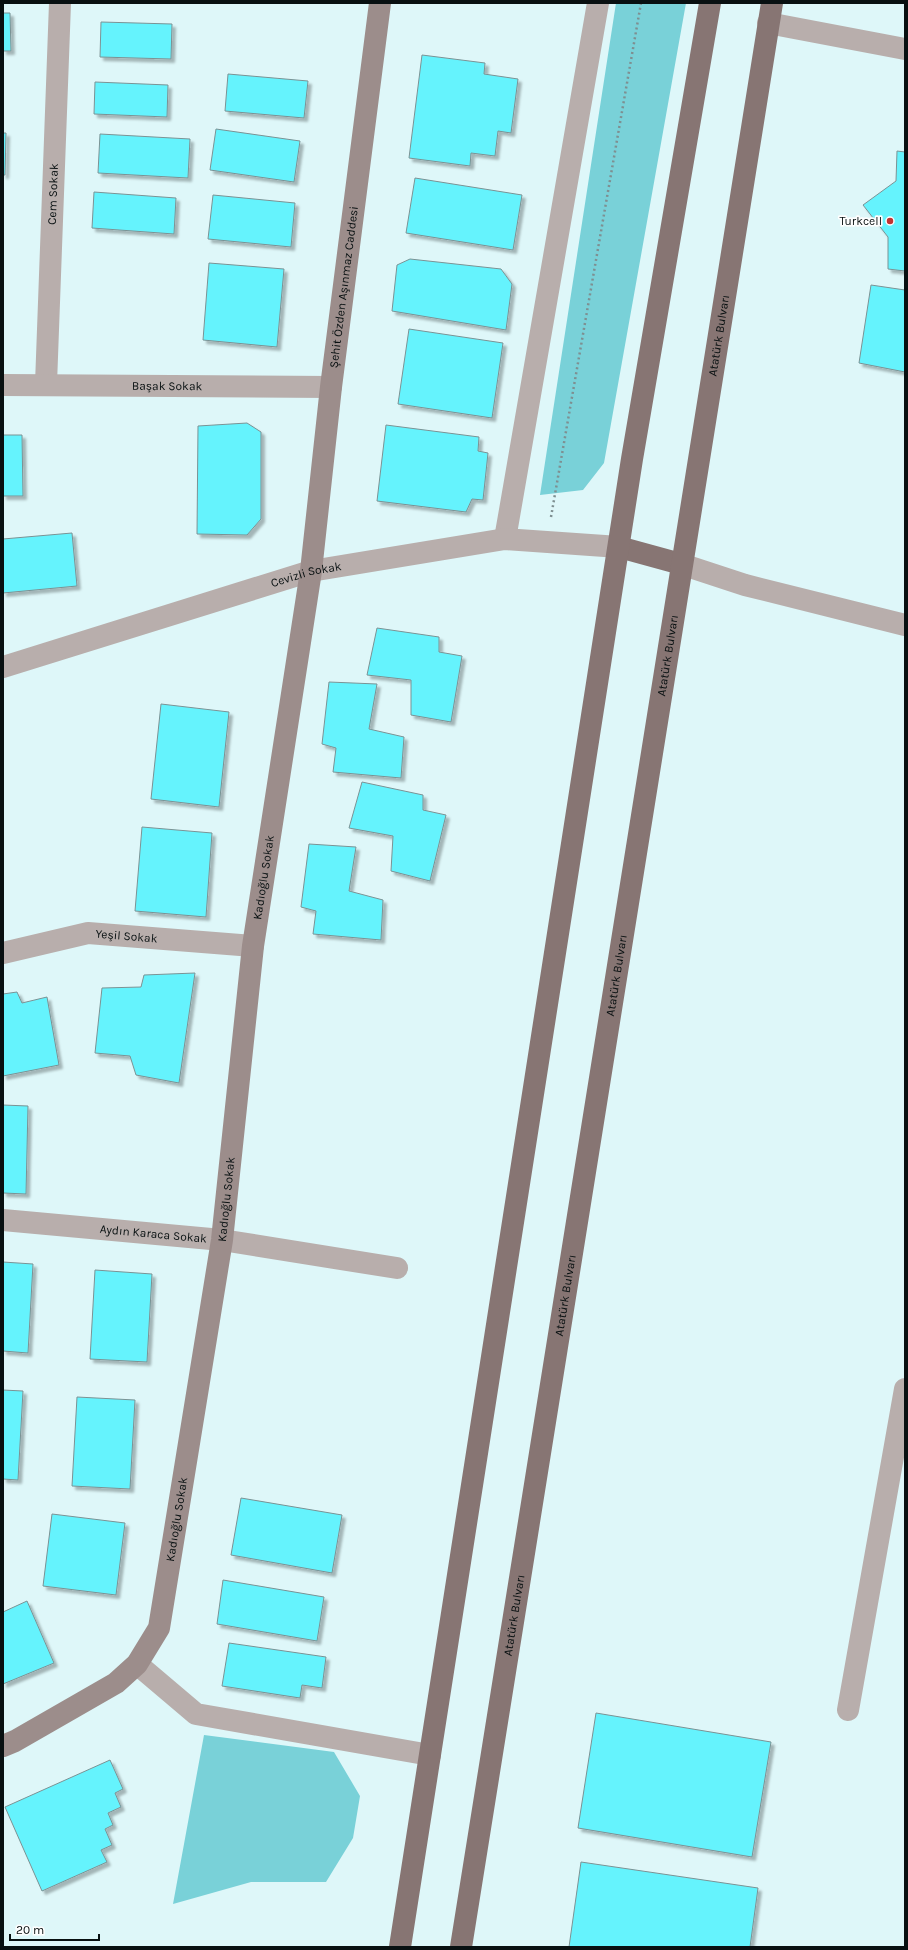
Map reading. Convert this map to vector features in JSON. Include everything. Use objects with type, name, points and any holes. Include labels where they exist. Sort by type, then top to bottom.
[{"type":"main road","points":[[400,1947],[632,459],[710,3]]},
{"type":"main road","name":"Atatürk Bulvarı","points":[[461,1947],[770,13]]},
{"type":"main road","points":[[619,547],[681,564]]},
{"type":"street","name":"Cem Sokak","points":[[46,384],[60,3]]},
{"type":"street","name":"Şehit Özden Aşınmaz Caddesi","points":[[311,571],[331,387],[380,3]]},
{"type":"street","points":[[505,539],[598,3]]},
{"type":"street","points":[[770,13],[905,49]]},
{"type":"street","name":"Başak Sokak","points":[[3,385],[46,384],[331,387]]},
{"type":"street","name":"Cevizli Sokak","points":[[3,667],[311,571],[505,539],[619,547]]},
{"type":"street","points":[[681,564],[745,585],[905,625]]},
{"type":"street","name":"Kadıoğlu Sokak","points":[[3,1746],[15,1741],[116,1683],[137,1664],[159,1628],[222,1240],[253,946],[311,571]]},
{"type":"street","name":"Yeşil Sokak","points":[[3,953],[88,933],[253,946]]},
{"type":"street","name":"Aydın Karaca Sokak","points":[[3,1220],[222,1240],[397,1268]]},
{"type":"street","points":[[848,1710],[905,1389]]},
{"type":"street","points":[[137,1664],[196,1714],[430,1756]]},
{"type":"path","points":[[547,542],[641,3]]},
{"type":"shaded area","points":[[616,3],[686,3],[604,463],[583,490],[540,495]]},
{"type":"shaded area","points":[[204,1735],[334,1752],[360,1796],[353,1838],[326,1882],[251,1882],[173,1904]]},
{"type":"building","points":[[3,13],[10,13],[11,51],[3,51]]},
{"type":"building","points":[[101,22],[172,24],[171,59],[100,57]]},
{"type":"building","points":[[422,55],[485,63],[484,74],[518,79],[511,133],[498,131],[495,156],[471,153],[470,166],[409,158]]},
{"type":"building","points":[[228,74],[308,81],[304,118],[225,111]]},
{"type":"building","points":[[95,82],[168,85],[167,117],[94,114]]},
{"type":"building","points":[[216,129],[300,141],[294,182],[210,170]]},
{"type":"building","points":[[3,133],[6,133],[5,175],[3,175]]},
{"type":"building","points":[[100,134],[190,139],[188,178],[98,173]]},
{"type":"building","name":"Turkcell","points":[[897,151],[905,152],[905,271],[888,269],[888,237],[863,205],[896,181]]},
{"type":"building","points":[[415,178],[522,195],[513,250],[406,233]]},
{"type":"building","points":[[94,192],[176,198],[174,234],[92,228]]},
{"type":"building","points":[[213,195],[295,203],[291,247],[208,239]]},
{"type":"building","points":[[410,259],[501,269],[512,284],[506,330],[392,311],[397,265]]},
{"type":"building","points":[[209,263],[284,269],[277,347],[203,340]]},
{"type":"building","points":[[871,285],[905,290],[905,372],[859,363]]},
{"type":"building","points":[[409,329],[503,343],[492,418],[398,404]]},
{"type":"building","points":[[247,423],[261,432],[261,519],[247,535],[197,534],[198,426]]},
{"type":"building","points":[[386,425],[479,437],[478,451],[488,453],[483,500],[472,499],[466,512],[377,501]]},
{"type":"building","points":[[3,435],[22,435],[23,496],[3,496]]},
{"type":"building","points":[[72,533],[77,586],[3,593],[3,539]]},
{"type":"building","points":[[377,628],[439,637],[439,652],[462,656],[451,722],[411,715],[411,680],[367,675]]},
{"type":"building","points":[[329,682],[377,684],[369,729],[404,737],[401,778],[333,772],[336,748],[322,744]]},
{"type":"building","points":[[161,704],[229,712],[219,807],[151,799]]},
{"type":"building","points":[[362,782],[423,795],[423,810],[446,815],[430,881],[391,871],[393,836],[349,828]]},
{"type":"building","points":[[142,827],[212,833],[206,917],[135,911]]},
{"type":"building","points":[[309,844],[356,847],[349,891],[383,900],[381,940],[313,934],[316,911],[301,907]]},
{"type":"building","points":[[195,973],[179,1083],[136,1075],[130,1056],[95,1053],[102,988],[141,987],[144,975]]},
{"type":"building","points":[[17,992],[22,1003],[47,997],[59,1065],[3,1076],[3,994]]},
{"type":"building","points":[[3,1105],[28,1106],[26,1194],[3,1193]]},
{"type":"building","points":[[3,1262],[33,1264],[28,1353],[3,1351]]},
{"type":"building","points":[[95,1270],[152,1274],[147,1362],[90,1359]]},
{"type":"building","points":[[3,1390],[23,1391],[18,1480],[3,1479]]},
{"type":"building","points":[[77,1397],[135,1400],[130,1489],[72,1486]]},
{"type":"building","points":[[241,1498],[342,1515],[332,1573],[231,1555]]},
{"type":"building","points":[[52,1514],[125,1523],[116,1595],[43,1586]]},
{"type":"building","points":[[223,1580],[324,1597],[317,1641],[217,1624]]},
{"type":"building","points":[[27,1601],[54,1663],[3,1684],[3,1612]]},
{"type":"building","points":[[229,1643],[326,1657],[322,1688],[302,1685],[300,1698],[222,1686]]},
{"type":"building","points":[[596,1713],[771,1742],[752,1857],[578,1828]]},
{"type":"building","points":[[110,1760],[123,1789],[115,1793],[121,1807],[108,1813],[113,1825],[105,1829],[112,1845],[101,1850],[107,1862],[42,1891],[5,1807]]},
{"type":"building","points":[[581,1862],[758,1888],[750,1947],[569,1947]]},
{"type":"place","name":"Turkcell","points":[[890,221]]}]
